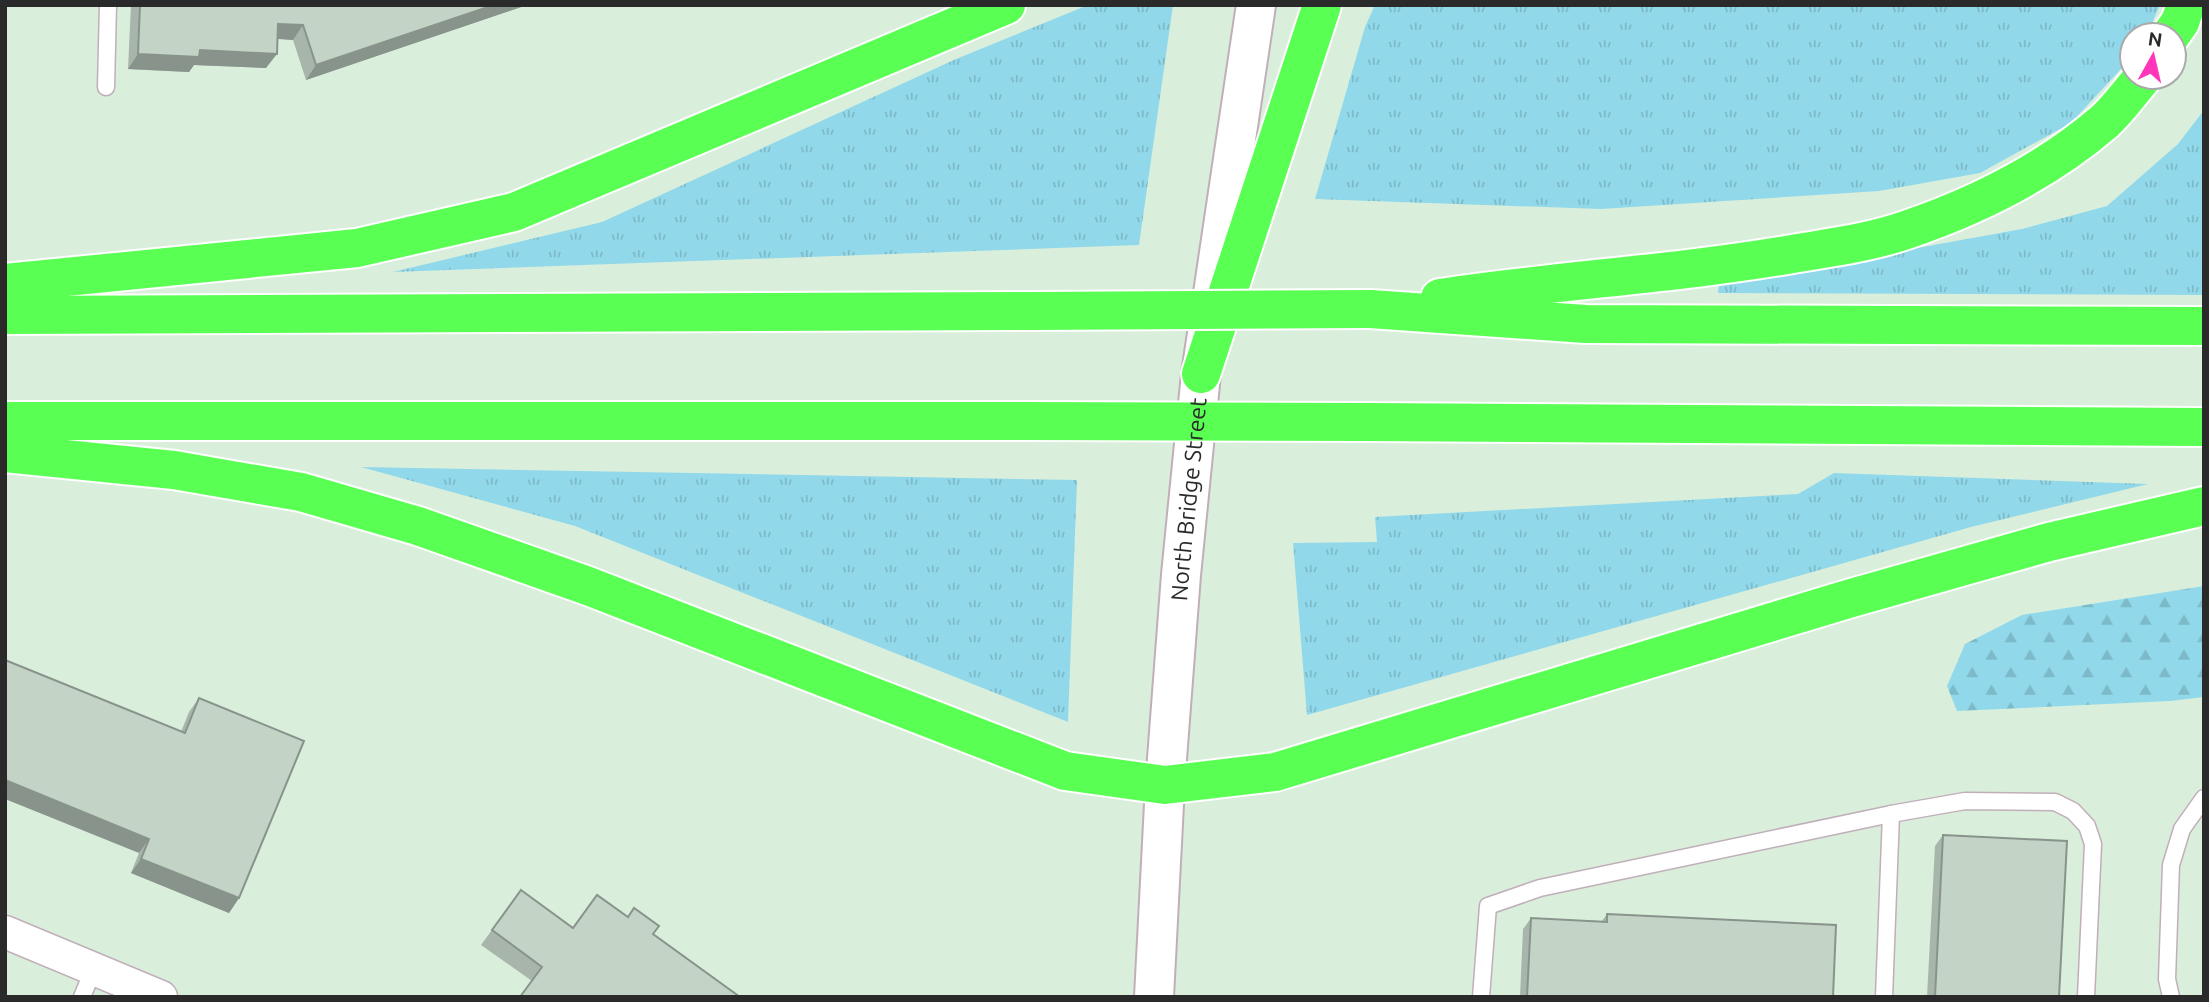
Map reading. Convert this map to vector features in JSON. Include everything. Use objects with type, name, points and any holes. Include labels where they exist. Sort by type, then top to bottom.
[{"type":"highway","points":[[5,283],[357,248],[514,212],[1006,5]]},
{"type":"highway","points":[[1201,374],[1322,5]]},
{"type":"highway","points":[[2178,21],[2186,5]]},
{"type":"highway","points":[[1370,309],[1520,286],[1742,263],[1904,231],[1968,206],[2036,171],[2105,120],[2131,91]]},
{"type":"highway","points":[[5,315],[1370,309],[1587,324],[2204,326]]},
{"type":"highway","points":[[5,421],[1021,421],[2204,427]]},
{"type":"highway","points":[[5,453],[174,470],[301,492],[418,526],[588,586],[1065,771],[1165,785],[1275,772],[1848,599],[2049,542],[2204,506]]},
{"type":"main road","name":"North Bridge Street","points":[[1154,997],[1165,785],[1181,575],[1201,374],[1256,5]]},
{"type":"street","points":[[5,932],[88,983],[161,997]]},
{"type":"lane","points":[[106,87],[108,5]]},
{"type":"lane","points":[[2171,997],[2167,979],[2171,865],[2182,829],[2204,799]]},
{"type":"lane","points":[[1481,997],[1488,906],[1540,888],[1891,814],[1965,801],[2055,802],[2073,811],[2087,826],[2093,844],[2086,997]]},
{"type":"lane","points":[[1884,997],[1891,814]]},
{"type":"green space","points":[[1088,5],[1173,5],[1139,245],[393,272],[602,222],[956,59]]},
{"type":"green space","points":[[1375,5],[2160,5],[2153,21],[2118,21],[2118,72],[2071,123],[1980,173],[1879,191],[1601,209],[1315,199],[1365,27]]},
{"type":"green space","points":[[2204,110],[2204,295],[1718,293],[1719,284],[2022,229],[2107,206],[2178,144]]},
{"type":"green space","points":[[361,467],[1077,480],[1068,722],[575,526]]},
{"type":"green space","points":[[1834,473],[2148,484],[1971,527],[1307,715],[1293,543],[1377,542],[1375,517],[1798,494]]},
{"type":"green space","points":[[2204,586],[2204,697],[1957,711],[1947,686],[1965,644],[2022,615]]},
{"type":"building","points":[[140,5],[494,5],[316,65],[303,25],[278,24],[277,54],[200,50],[199,57],[138,54]]},
{"type":"building","points":[[5,660],[185,733],[199,698],[304,741],[239,898],[141,859],[149,839],[5,780]]},
{"type":"building","points":[[1943,835],[2067,841],[2059,997],[1935,997]]},
{"type":"building","points":[[521,890],[573,928],[597,895],[628,917],[634,908],[659,926],[653,934],[740,997],[520,997],[542,967],[492,930]]},
{"type":"building","points":[[1607,914],[1836,925],[1833,997],[1527,997],[1531,918],[1607,922]]}]
